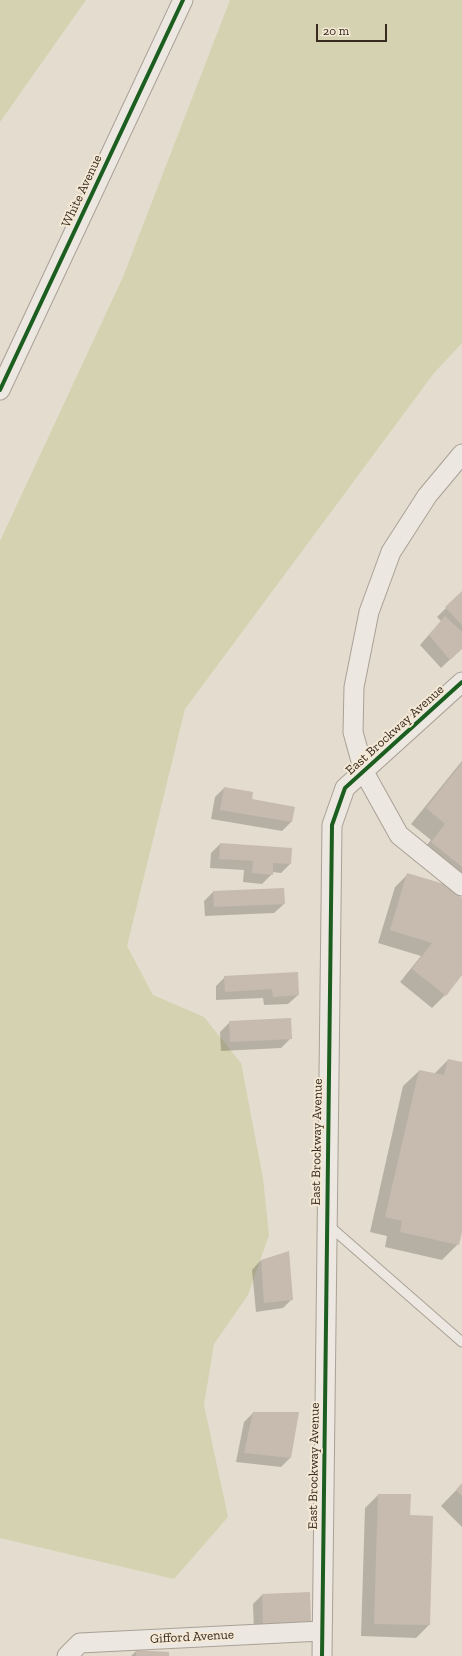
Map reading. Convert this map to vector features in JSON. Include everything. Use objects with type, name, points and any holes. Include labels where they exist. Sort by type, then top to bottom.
[{"type":"street","name":"White Avenue","points":[[0,390],[183,0]]},
{"type":"street","points":[[462,454],[427,496],[391,552],[368,612],[354,686],[353,732],[364,772],[400,835],[462,886]]},
{"type":"street","name":"East Brockway Avenue","points":[[322,1656],[326,1223],[332,824],[345,788],[462,682]]},
{"type":"street","name":"Gifford Avenue","points":[[67,1656],[80,1643],[322,1631]]},
{"type":"lane","points":[[326,1223],[462,1342]]},
{"type":"shaded area","points":[[0,0],[86,0],[0,122]]},
{"type":"shaded area","points":[[230,0],[462,0],[462,343],[434,373],[185,709],[127,946],[153,995],[204,1017],[241,1063],[263,1178],[269,1235],[248,1295],[214,1344],[204,1405],[228,1517],[174,1579],[0,1538],[0,541],[123,277]]},
{"type":"building","points":[[462,591],[462,625],[445,607]]},
{"type":"building","points":[[445,616],[462,632],[462,649],[450,660],[429,635]]},
{"type":"building","points":[[462,763],[462,867],[431,842],[445,824],[426,808]]},
{"type":"building","points":[[224,787],[253,792],[252,799],[295,807],[292,822],[220,810]]},
{"type":"building","points":[[220,843],[292,848],[291,864],[273,863],[273,875],[252,873],[253,861],[219,859]]},
{"type":"building","points":[[407,873],[444,884],[462,898],[462,975],[446,996],[412,969],[432,943],[390,930]]},
{"type":"building","points":[[284,888],[285,904],[214,907],[213,891]]},
{"type":"building","points":[[298,972],[299,995],[273,997],[272,989],[225,992],[224,976]]},
{"type":"building","points":[[291,1018],[292,1039],[230,1042],[229,1021]]},
{"type":"building","points":[[448,1059],[462,1062],[462,1232],[459,1245],[400,1232],[402,1221],[385,1217],[419,1070],[444,1075]]},
{"type":"building","points":[[289,1251],[293,1300],[264,1303],[261,1260]]},
{"type":"building","points":[[253,1412],[299,1412],[291,1458],[244,1453]]},
{"type":"building","points":[[462,1483],[462,1496],[456,1490]]},
{"type":"building","points":[[378,1494],[411,1494],[410,1515],[433,1516],[430,1625],[374,1624]]},
{"type":"building","points":[[310,1592],[311,1623],[263,1624],[262,1594]]},
{"type":"building","points":[[136,1650],[169,1652],[169,1656],[136,1656]]},
{"type":"cycle path","points":[[0,390],[183,0]]},
{"type":"cycle path","points":[[322,1656],[332,825],[345,788],[462,682]]}]
